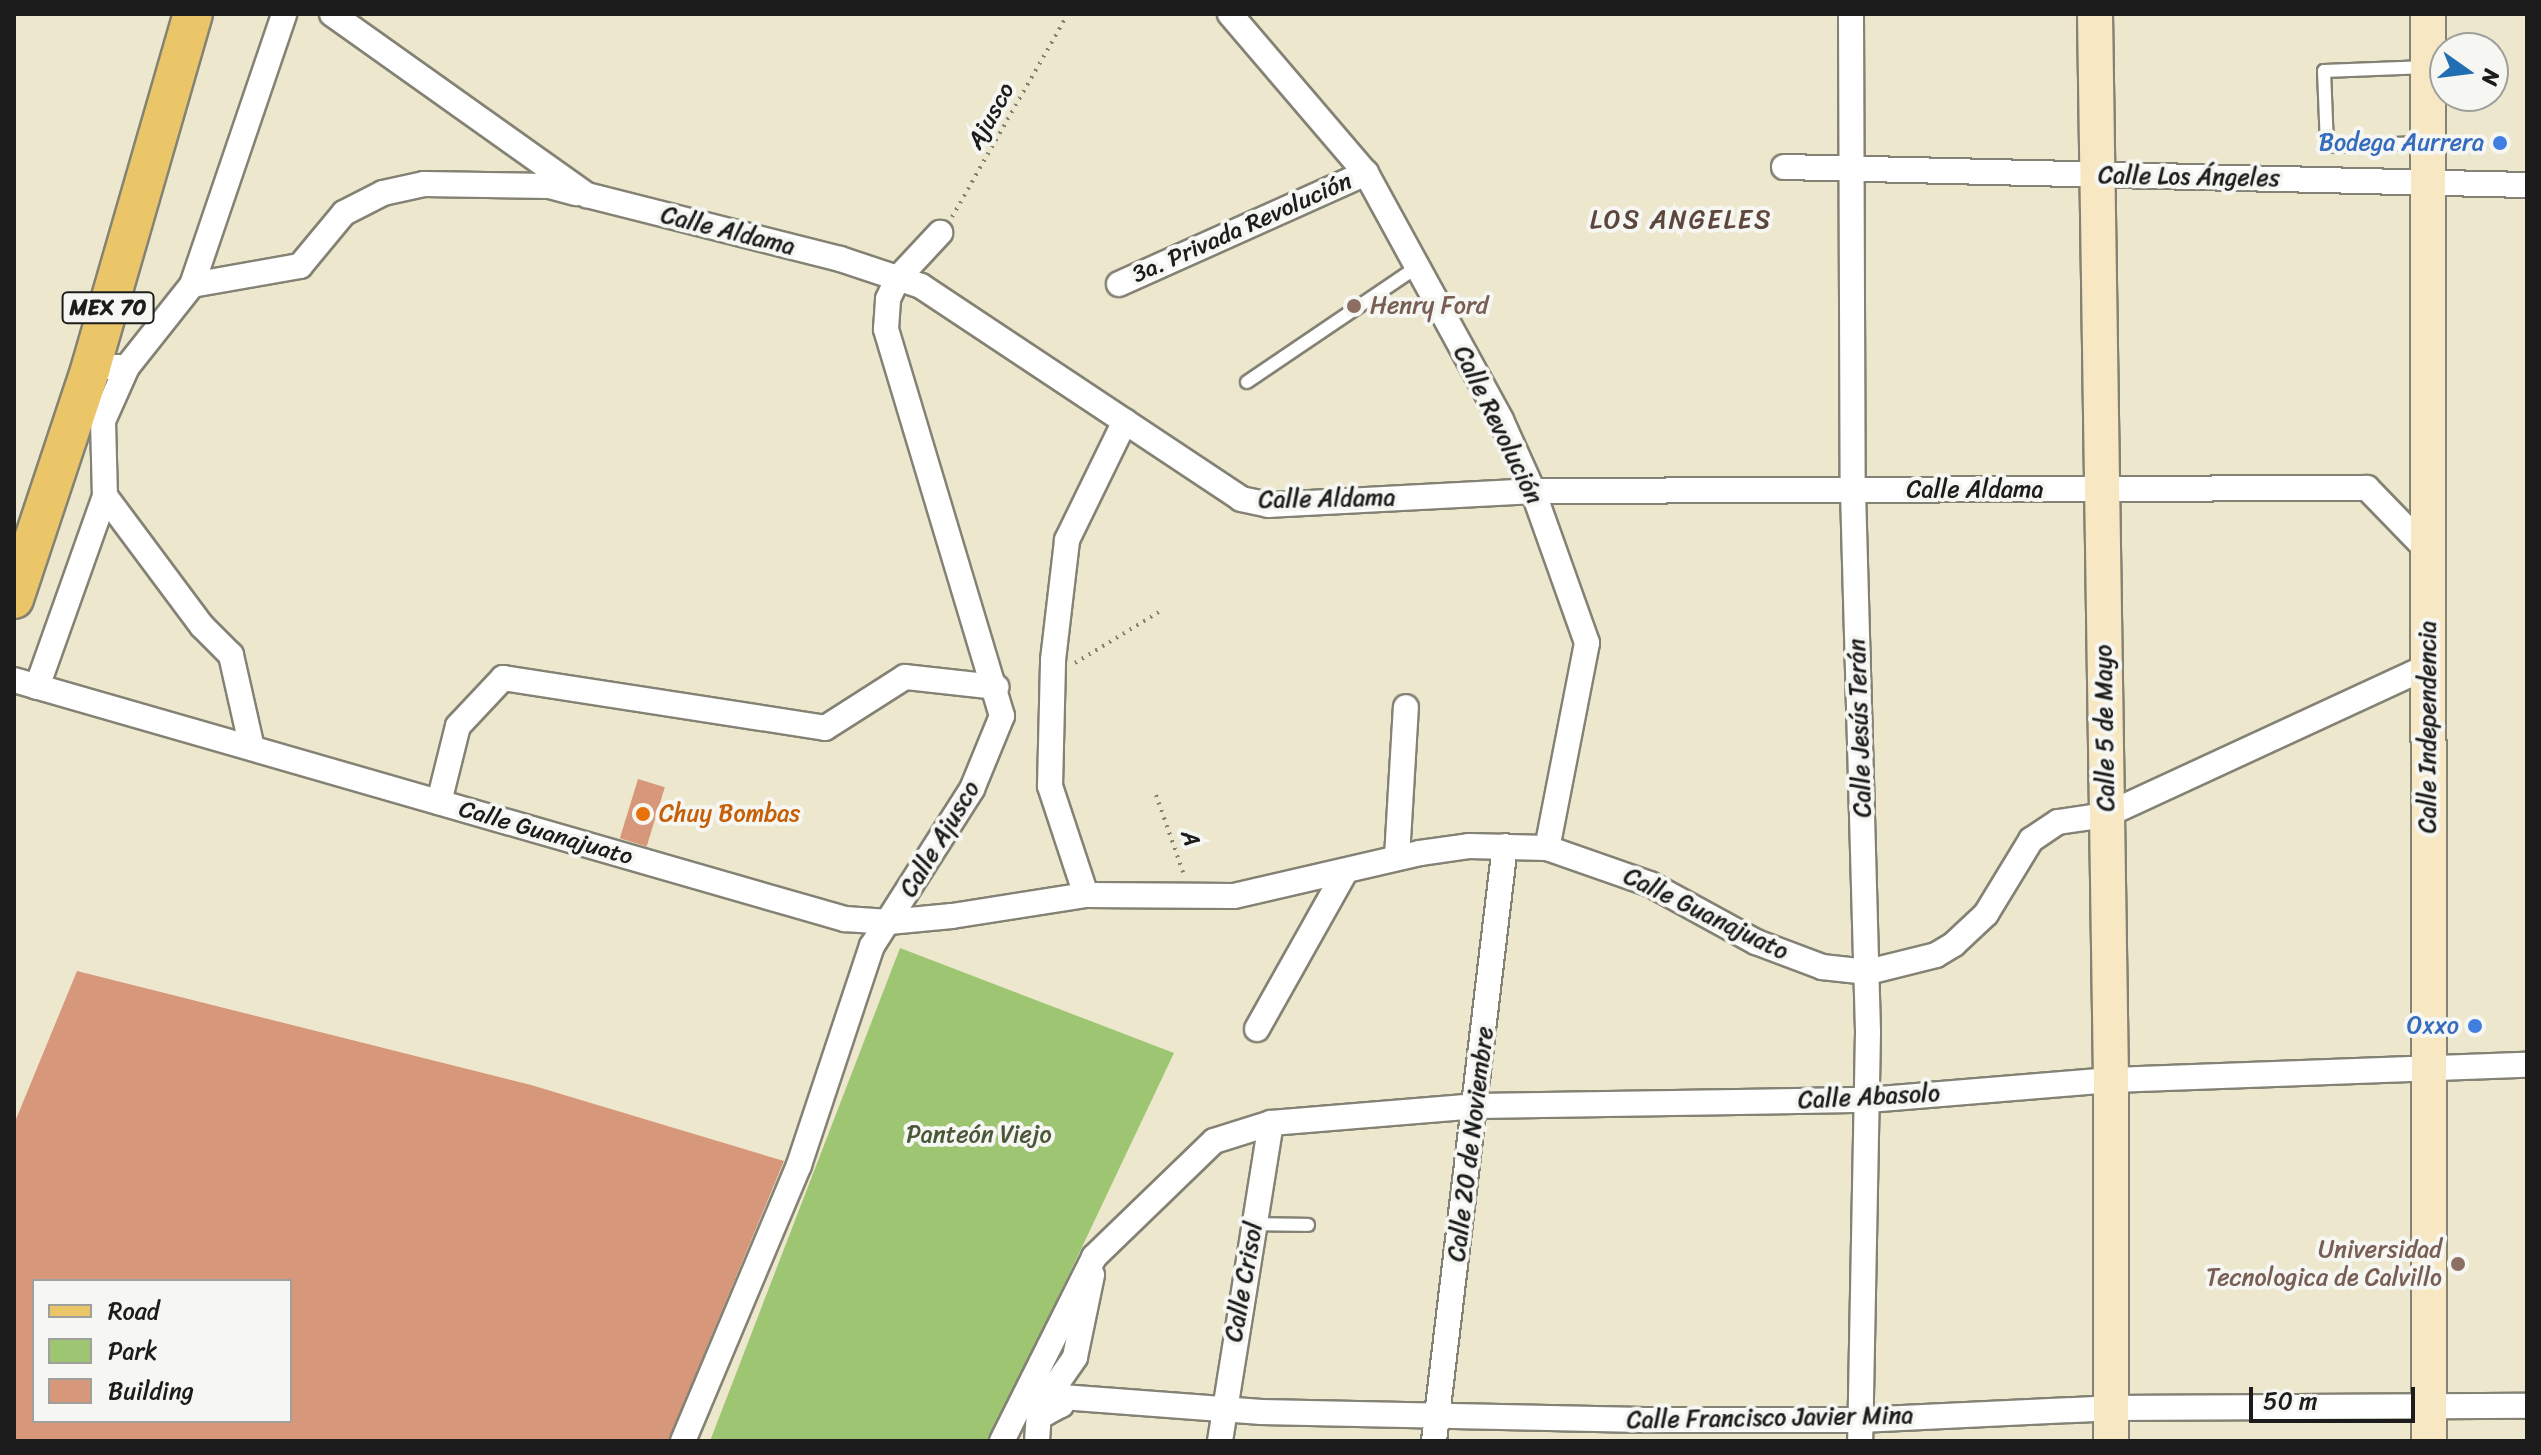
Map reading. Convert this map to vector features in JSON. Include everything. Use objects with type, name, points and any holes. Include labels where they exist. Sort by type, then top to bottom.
[{"type":"main road","name":"MEX 70","points":[[16,586],[109,367],[193,14]]},
{"type":"main road","name":"Calle 5 de Mayo","points":[[2095,14],[2111,1080],[2111,1424]]},
{"type":"main road","name":"Calle Independencia","points":[[2428,14],[2429,67]]},
{"type":"main road","name":"Calle Independencia","points":[[2429,1441],[2430,112]]},
{"type":"street","points":[[26,683],[105,496],[103,421],[109,367],[192,285],[284,14]]},
{"type":"street","name":"Calle Aldama","points":[[332,14],[587,195],[921,286],[1241,499],[1269,505],[1533,491],[2367,488],[2430,553]]},
{"type":"street","name":"Calle Revolución","points":[[1230,14],[1366,173],[1501,420],[1533,491],[1587,643],[1547,848]]},
{"type":"street","name":"Calle Jesús Terán","points":[[1851,14],[1853,491],[1868,972],[1860,1430]]},
{"type":"street","name":"Calle Los Ángeles","points":[[1784,167],[2098,177],[2431,179],[2527,185]]},
{"type":"street","name":"3a. Privada Revolución","points":[[1119,284],[1366,173]]},
{"type":"street","points":[[192,285],[300,266],[344,213],[383,193],[424,184],[549,186],[587,195]]},
{"type":"street","name":"Calle Ajusco","points":[[683,1441],[799,1165],[872,946],[972,789],[998,734],[1002,716],[996,687],[893,365],[886,329],[888,299],[898,278],[940,233]]},
{"type":"street","points":[[1086,895],[1050,786],[1053,677],[1067,540],[1125,421]]},
{"type":"street","points":[[105,496],[202,626],[231,655],[252,748]]},
{"type":"street","name":"Calle Guanajuato","points":[[26,683],[845,919],[889,922],[1086,895],[1190,893],[1234,896],[1345,872],[1397,857],[1505,846],[1547,848],[1650,884],[1756,942],[1822,967],[1868,972],[1936,955],[1954,944],[1986,914],[2031,840],[2058,822],[2106,815],[2428,666]]},
{"type":"street","points":[[439,802],[458,726],[503,678],[825,728],[905,677],[996,687]]},
{"type":"street","points":[[1397,857],[1406,707]]},
{"type":"street","name":"Calle 20 de Noviembre","points":[[1434,1441],[1435,1413],[1477,1106],[1505,846]]},
{"type":"street","points":[[1257,1029],[1345,872]]},
{"type":"street","name":"Calle Abasolo","points":[[1094,1257],[1214,1141],[1271,1123],[1477,1106],[1868,1100],[2111,1080],[2527,1065]]},
{"type":"street","name":"Calle Crisol","points":[[1220,1441],[1222,1409],[1271,1123]]},
{"type":"street","points":[[1037,1441],[1039,1410],[1055,1411],[1059,1391],[1075,1357],[1086,1321],[1094,1257]]},
{"type":"street","points":[[1002,1441],[1094,1257]]},
{"type":"street","name":"Calle Francisco Javier Mina","points":[[1059,1391],[1222,1409],[1435,1413],[1644,1431],[2111,1424],[2430,1404],[2527,1406]]},
{"type":"lane","points":[[2429,67],[2324,71],[2327,146],[2430,143]]},
{"type":"lane","points":[[1247,382],[1417,267]]},
{"type":"lane","points":[[1253,1224],[1308,1225]]},
{"type":"path","name":"Ajusco","points":[[940,233],[1068,14]]},
{"type":"path","points":[[1053,677],[1159,612]]},
{"type":"path","name":"A","points":[[1156,795],[1190,893]]},
{"type":"green space","name":"Panteón Viejo","points":[[900,948],[1174,1053],[990,1441],[710,1441]]},
{"type":"building","name":"Chuy Bombas","points":[[638,779],[665,787],[647,846],[620,838]]},
{"type":"building","points":[[77,971],[531,1085],[784,1161],[668,1441],[14,1441],[14,1124]]},
{"type":"place","name":"Bodega Aurrera","points":[[2500,143]]},
{"type":"place","name":"Henry Ford","points":[[1354,306]]},
{"type":"place","name":"Chuy Bombas","points":[[643,814]]},
{"type":"place","name":"Oxxo","points":[[2475,1026]]},
{"type":"place","name":"Universidad Tecnologica de Calvillo","points":[[2458,1264]]},
{"type":"district","name":"LOS ANGELES","points":[[1681,220]]}]
